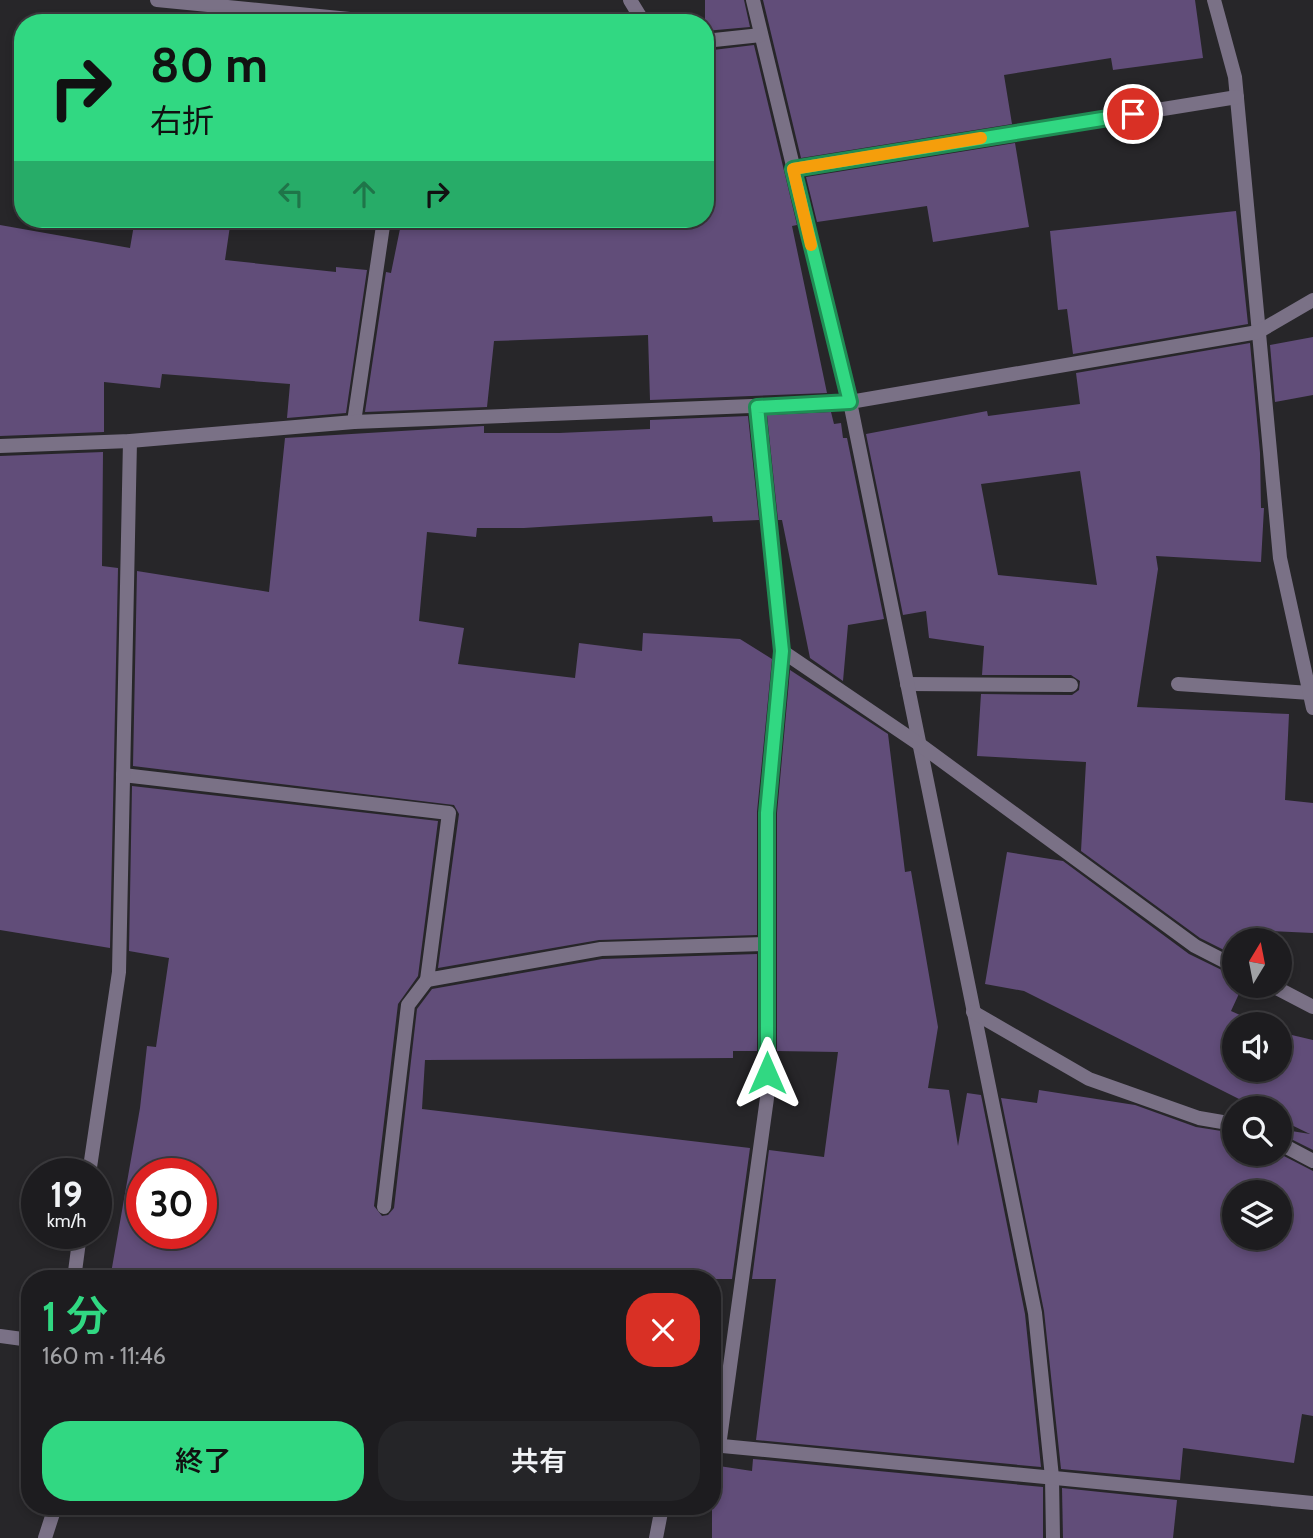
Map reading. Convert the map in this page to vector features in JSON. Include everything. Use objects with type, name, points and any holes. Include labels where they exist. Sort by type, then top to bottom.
[{"type":"street","points":[[157,0],[302,14]]},
{"type":"street","points":[[753,0],[850,402],[1035,1313],[1052,1477],[1053,1538]]},
{"type":"street","points":[[1214,0],[1235,77],[1280,558],[1313,708]]},
{"type":"street","points":[[714,40],[761,35]]},
{"type":"street","points":[[793,169],[1237,97]]},
{"type":"street","points":[[354,422],[383,228]]},
{"type":"street","points":[[0,446],[130,441],[354,422],[850,402],[1258,332],[1313,300]]},
{"type":"street","points":[[721,1412],[767,1098],[767,813],[782,651],[757,407]]},
{"type":"street","points":[[91,1158],[119,972],[130,441]]},
{"type":"street","points":[[782,651],[919,744],[1195,946],[1222,960]]},
{"type":"street","points":[[907,684],[1072,685]]},
{"type":"street","points":[[1178,684],[1310,693]]},
{"type":"street","points":[[123,775],[449,813],[428,980],[408,1005],[384,1207]]},
{"type":"street","points":[[428,980],[601,949],[768,944]]},
{"type":"street","points":[[1292,996],[1313,1007]]},
{"type":"street","points":[[973,1012],[1089,1079],[1199,1118],[1222,1122]]},
{"type":"street","points":[[1292,1150],[1313,1161]]},
{"type":"street","points":[[75,1270],[78,1249]]},
{"type":"street","points":[[0,1336],[21,1339]]},
{"type":"street","points":[[721,1446],[1313,1503]]},
{"type":"street","points":[[44,1538],[52,1515]]},
{"type":"street","points":[[656,1538],[660,1515]]},
{"type":"building","points":[[705,0],[744,0],[750,27],[714,30],[714,14],[705,14]]},
{"type":"building","points":[[763,0],[1195,0],[1203,58],[1113,70],[1111,58],[1004,75],[1012,124],[801,158]]},
{"type":"building","points":[[754,45],[797,225],[792,226],[827,393],[650,400],[648,335],[494,341],[487,407],[365,412],[386,272],[391,273],[400,228],[714,228],[714,50]]},
{"type":"building","points":[[1015,143],[1029,227],[933,242],[927,206],[817,222],[806,177]]},
{"type":"building","points":[[1236,211],[1248,324],[1073,354],[1067,309],[1058,310],[1050,231]]},
{"type":"building","points":[[0,225],[130,248],[133,228],[230,228],[225,260],[336,272],[336,267],[367,270],[346,413],[287,418],[290,384],[162,374],[160,388],[104,382],[104,432],[0,436]]},
{"type":"building","points":[[1313,337],[1313,395],[1275,402],[1270,345]]},
{"type":"building","points":[[1250,343],[1260,453],[1261,508],[1264,508],[1261,562],[1156,556],[1158,569],[1137,707],[1289,714],[1285,800],[1313,803],[1313,933],[1292,932],[1292,928],[1222,928],[1222,949],[1200,938],[1081,851],[1086,762],[977,756],[981,694],[1072,695],[1079,690],[1080,681],[1071,675],[982,675],[984,646],[929,638],[926,611],[903,615],[866,434],[987,411],[988,416],[1080,404],[1076,373]],"holes":[[[1080,471],[1097,585],[998,575],[981,484]]]},
{"type":"building","points":[[831,412],[834,424],[841,423],[843,438],[847,438],[884,619],[848,625],[843,681],[810,658],[782,520],[778,520],[767,415]]},
{"type":"building","points":[[748,416],[759,520],[713,522],[712,516],[524,528],[477,528],[476,537],[427,532],[419,621],[464,628],[458,664],[575,678],[579,643],[642,651],[643,633],[740,639],[772,659],[757,812],[757,935],[599,940],[438,968],[459,814],[454,805],[133,766],[137,571],[269,592],[285,438],[484,426],[484,433],[650,429],[650,420]]},
{"type":"building","points":[[103,452],[102,566],[118,568],[110,948],[0,930],[0,456]]},
{"type":"building","points":[[790,670],[888,734],[905,872],[911,871],[938,1027],[928,1088],[949,1090],[958,1146],[967,1093],[981,1095],[1025,1314],[1041,1467],[756,1440],[776,1279],[752,1279],[769,1150],[824,1157],[838,1052],[777,1051],[777,813]]},
{"type":"building","points":[[132,786],[438,821],[418,976],[398,1004],[374,1206],[382,1216],[388,1215],[394,1208],[417,1009],[432,989],[602,959],[757,954],[757,1051],[733,1051],[733,1058],[425,1060],[422,1109],[750,1148],[732,1279],[721,1279],[721,1270],[112,1270],[126,1188],[126,1249],[217,1249],[217,1158],[131,1158],[147,1046],[156,1047],[169,958],[129,951]]},
{"type":"building","points":[[1007,852],[1063,861],[1189,954],[1222,970],[1222,998],[1237,998],[1231,1011],[1233,1012],[1222,1012],[1222,1082],[1292,1082],[1292,1035],[1313,1040],[1313,1150],[1292,1140],[1292,1131],[1310,1134],[1292,1125],[1292,1096],[1233,1096],[1024,991],[985,984]]},
{"type":"building","points":[[1039,1090],[1135,1105],[1196,1127],[1222,1131],[1222,1166],[1292,1166],[1292,1160],[1313,1171],[1313,1416],[1302,1414],[1294,1463],[1183,1448],[1180,1480],[1061,1469],[1044,1311],[1001,1098],[1037,1103]]},
{"type":"building","points":[[753,1459],[1043,1487],[1043,1538],[712,1538],[712,1515],[721,1515],[721,1466],[752,1471]]},
{"type":"building","points":[[1062,1488],[1177,1500],[1173,1538],[1063,1538]]},
{"type":"slow traffic","points":[[811,245],[793,169],[981,138]]},
{"type":"route","points":[[767,1073],[767,813],[782,651],[757,407],[850,402],[793,169],[1133,114]]}]
